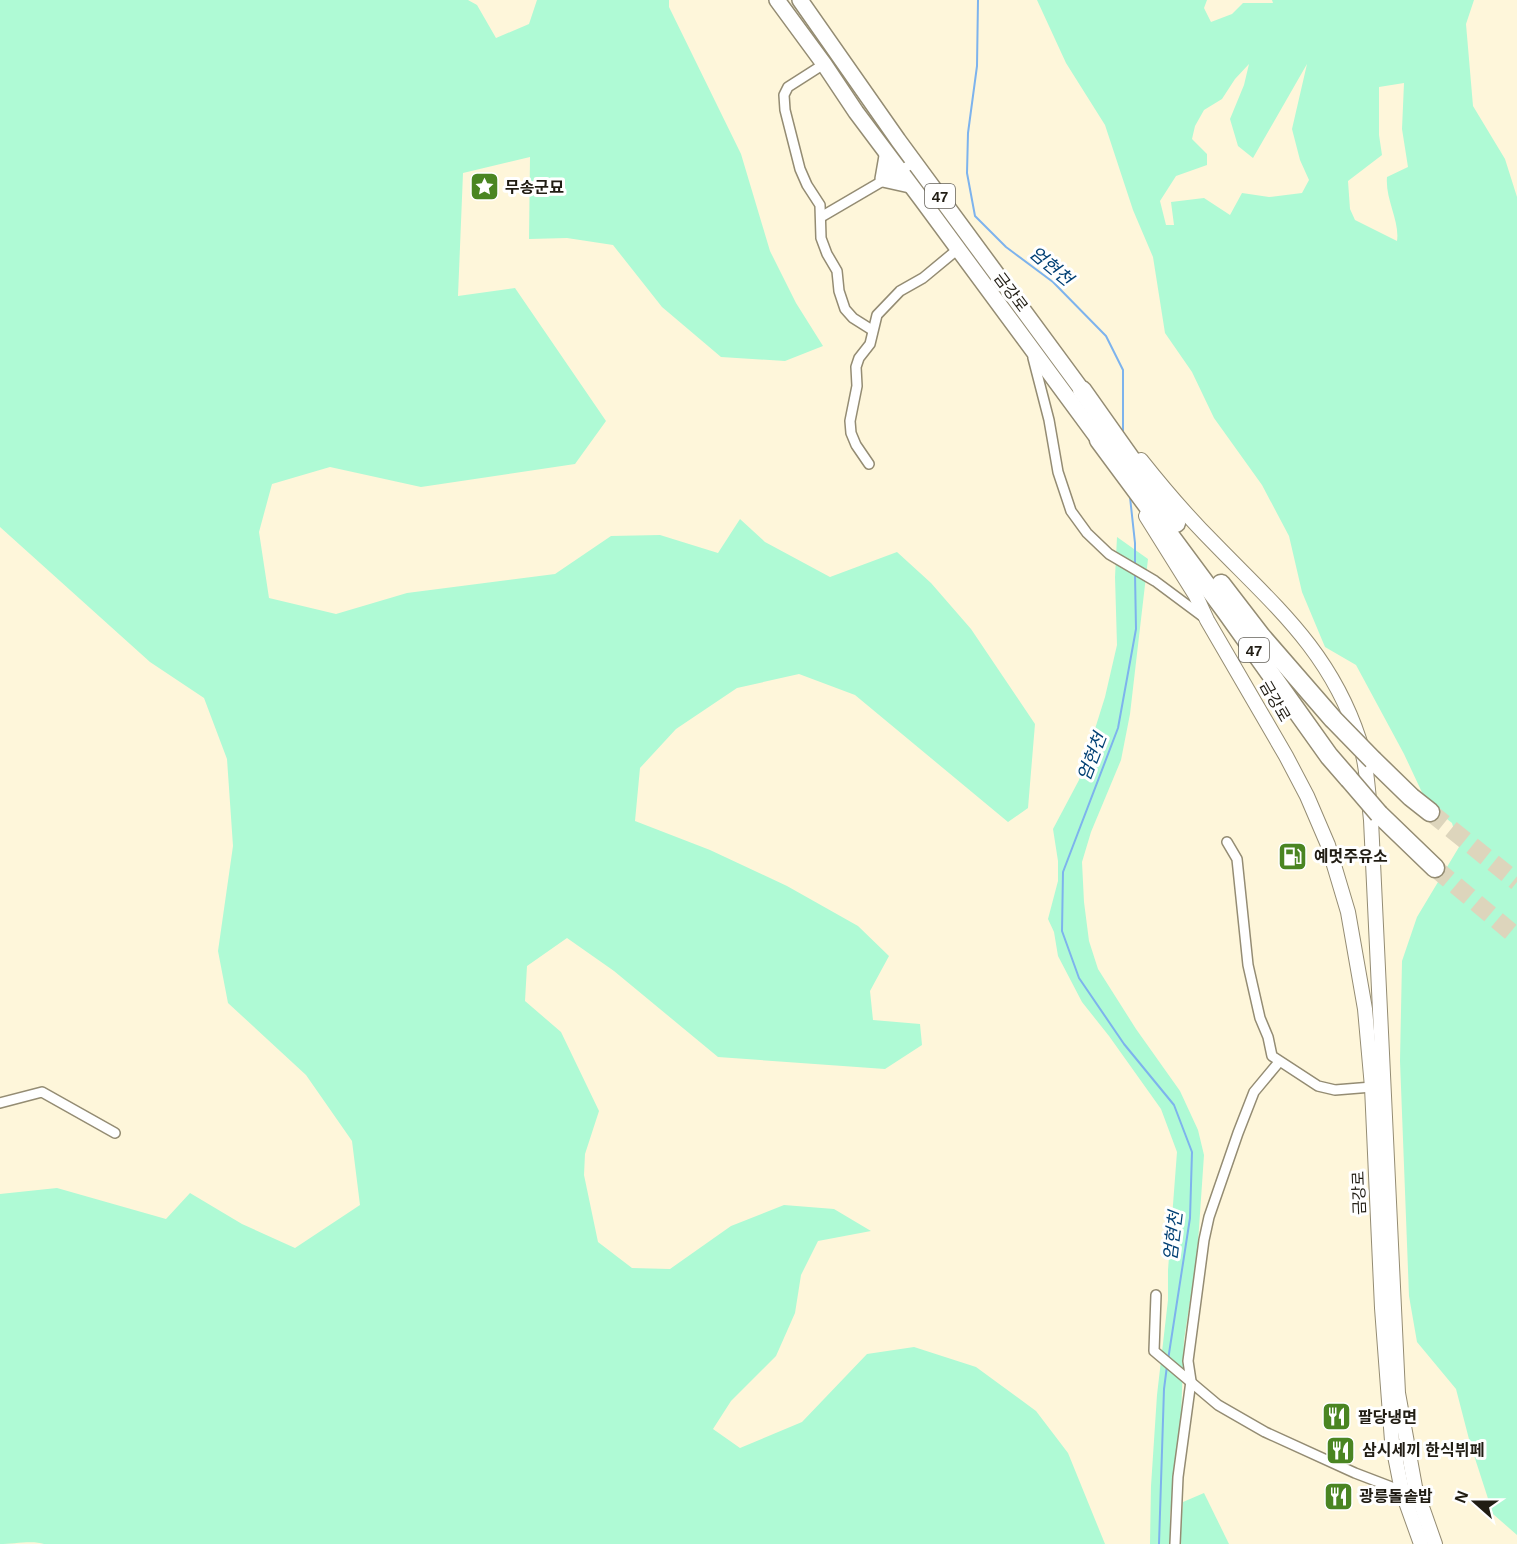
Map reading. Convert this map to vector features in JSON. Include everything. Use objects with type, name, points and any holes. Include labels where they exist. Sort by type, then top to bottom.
[{"type":"highway","name":"47","points":[[1088,397],[1154,483],[1225,590],[1261,636],[1333,719],[1411,797],[1430,812]]},
{"type":"highway","name":"47","points":[[1099,440],[1158,527],[1329,756],[1379,813],[1435,868]]},
{"type":"main road","name":"금강로","points":[[777,0],[887,156],[1099,440]]},
{"type":"main road","name":"금강로","points":[[800,0],[898,140],[1088,397]]},
{"type":"main road","points":[[887,156],[883,179],[910,185]]},
{"type":"main road","name":"금강로","points":[[1154,483],[1290,620],[1314,649],[1332,677],[1359,740],[1371,820],[1398,1393],[1415,1487],[1435,1544]]},
{"type":"main road","name":"금강로","points":[[1158,527],[1197,596],[1207,620],[1307,796],[1328,845],[1348,912],[1365,1009],[1372,1088],[1382,1308],[1392,1441],[1402,1491],[1421,1544]]},
{"type":"street","points":[[824,64],[788,87],[784,95],[785,110],[800,169],[820,205],[821,238],[837,271],[839,291],[845,309],[853,318],[872,330]]},
{"type":"street","points":[[821,216],[915,162]]},
{"type":"street","points":[[868,464],[856,445],[851,433],[850,422],[857,386],[856,367],[859,358],[870,344],[877,315],[900,291],[923,278],[958,249]]},
{"type":"street","points":[[1030,347],[1049,420],[1058,472],[1071,511],[1087,533],[1110,554],[1188,604],[1207,620]]},
{"type":"street","points":[[1227,842],[1237,860],[1248,966],[1260,1018],[1268,1037],[1272,1056],[1318,1086],[1335,1089],[1372,1088]]},
{"type":"street","points":[[1174,1544],[1178,1477],[1191,1380],[1188,1361],[1209,1217],[1254,1092],[1279,1062]]},
{"type":"street","points":[[0,1103],[42,1092],[115,1133]]},
{"type":"street","points":[[1156,1295],[1154,1351],[1218,1405],[1265,1432],[1355,1473],[1402,1491]]},
{"type":"green space","points":[[0,0],[468,0],[477,5],[496,38],[529,24],[537,0],[669,0],[669,7],[741,154],[770,251],[796,303],[823,346],[785,361],[721,357],[662,307],[613,245],[567,238],[529,239],[530,157],[463,173],[458,296],[515,288],[606,421],[575,464],[421,487],[330,467],[272,484],[259,532],[269,598],[336,614],[407,593],[555,574],[611,536],[660,535],[718,553],[740,519],[765,542],[830,577],[897,552],[931,583],[971,629],[1035,724],[1028,808],[1008,822],[855,695],[799,674],[737,688],[676,729],[640,768],[635,821],[710,850],[787,886],[858,926],[889,956],[870,991],[873,1020],[920,1024],[922,1045],[885,1069],[718,1057],[614,971],[567,938],[527,966],[525,1001],[561,1032],[599,1111],[585,1154],[584,1175],[598,1242],[632,1268],[670,1269],[731,1226],[784,1205],[834,1209],[871,1231],[818,1241],[801,1275],[795,1313],[776,1356],[731,1401],[713,1429],[740,1448],[802,1422],[867,1354],[914,1347],[976,1367],[1036,1411],[1068,1453],[1105,1544],[44,1544],[29,1542],[0,1544],[0,1194],[57,1188],[166,1219],[190,1193],[242,1224],[295,1248],[360,1205],[352,1141],[306,1075],[228,1003],[218,951],[233,846],[227,759],[204,698],[150,662],[0,527]]},
{"type":"green space","points":[[1037,0],[1207,0],[1204,8],[1211,22],[1232,14],[1243,3],[1273,3],[1272,0],[1474,0],[1466,24],[1473,106],[1505,159],[1517,197],[1517,1535],[1493,1514],[1470,1443],[1456,1389],[1417,1342],[1409,1296],[1400,1061],[1402,961],[1417,917],[1459,847],[1452,823],[1427,803],[1404,754],[1356,665],[1325,647],[1302,592],[1289,536],[1262,485],[1214,418],[1192,372],[1165,333],[1153,257],[1133,210],[1105,125],[1066,63]],"holes":[[[1249,64],[1244,85],[1230,119],[1238,146],[1253,158],[1307,64],[1292,129],[1300,160],[1309,180],[1302,193],[1269,197],[1242,193],[1230,215],[1204,198],[1171,202],[1174,225],[1166,225],[1160,201],[1176,176],[1207,165],[1207,154],[1192,139],[1195,126],[1204,110],[1222,99],[1235,79]],[[1404,83],[1402,129],[1408,167],[1387,177],[1397,241],[1355,220],[1350,209],[1348,181],[1382,155],[1379,135],[1379,87]]]},
{"type":"green space","points":[[1117,537],[1148,559],[1130,714],[1121,760],[1091,832],[1082,862],[1089,941],[1098,969],[1136,1029],[1180,1091],[1198,1130],[1204,1155],[1197,1257],[1184,1340],[1181,1416],[1170,1515],[1170,1544],[1150,1544],[1151,1486],[1157,1395],[1168,1300],[1168,1270],[1177,1152],[1161,1109],[1082,1002],[1058,956],[1054,932],[1048,919],[1058,881],[1058,861],[1053,829],[1079,780],[1105,697],[1117,645],[1115,577]]},
{"type":"green space","points":[[1204,1493],[1229,1544],[1179,1544],[1183,1502]]},
{"type":"waterway","name":"엄현천","points":[[978,0],[977,66],[968,133],[967,173],[975,216],[1006,247],[1053,282],[1106,336],[1123,370],[1123,434]]},
{"type":"waterway","name":"엄현천","points":[[1130,497],[1135,566]]},
{"type":"waterway","name":"엄현천","points":[[1135,574],[1136,629],[1118,728],[1063,872],[1062,931],[1079,978],[1124,1044],[1174,1105],[1192,1152],[1190,1218],[1168,1360]]},
{"type":"waterway","name":"엄현천","points":[[1159,1544],[1164,1389],[1167,1366]]},
{"type":"tunnel","points":[[1430,812],[1517,882]]},
{"type":"tunnel","points":[[1435,868],[1517,937]]},
{"type":"place","name":"무송군묘","points":[[484,187]]},
{"type":"place","name":"예멋주유소","points":[[1293,856]]},
{"type":"place","name":"팔당냉면","points":[[1337,1417]]},
{"type":"place","name":"삼시세끼 한식뷔페","points":[[1341,1450]]},
{"type":"place","name":"광릉돌솥밥","points":[[1338,1496]]}]
